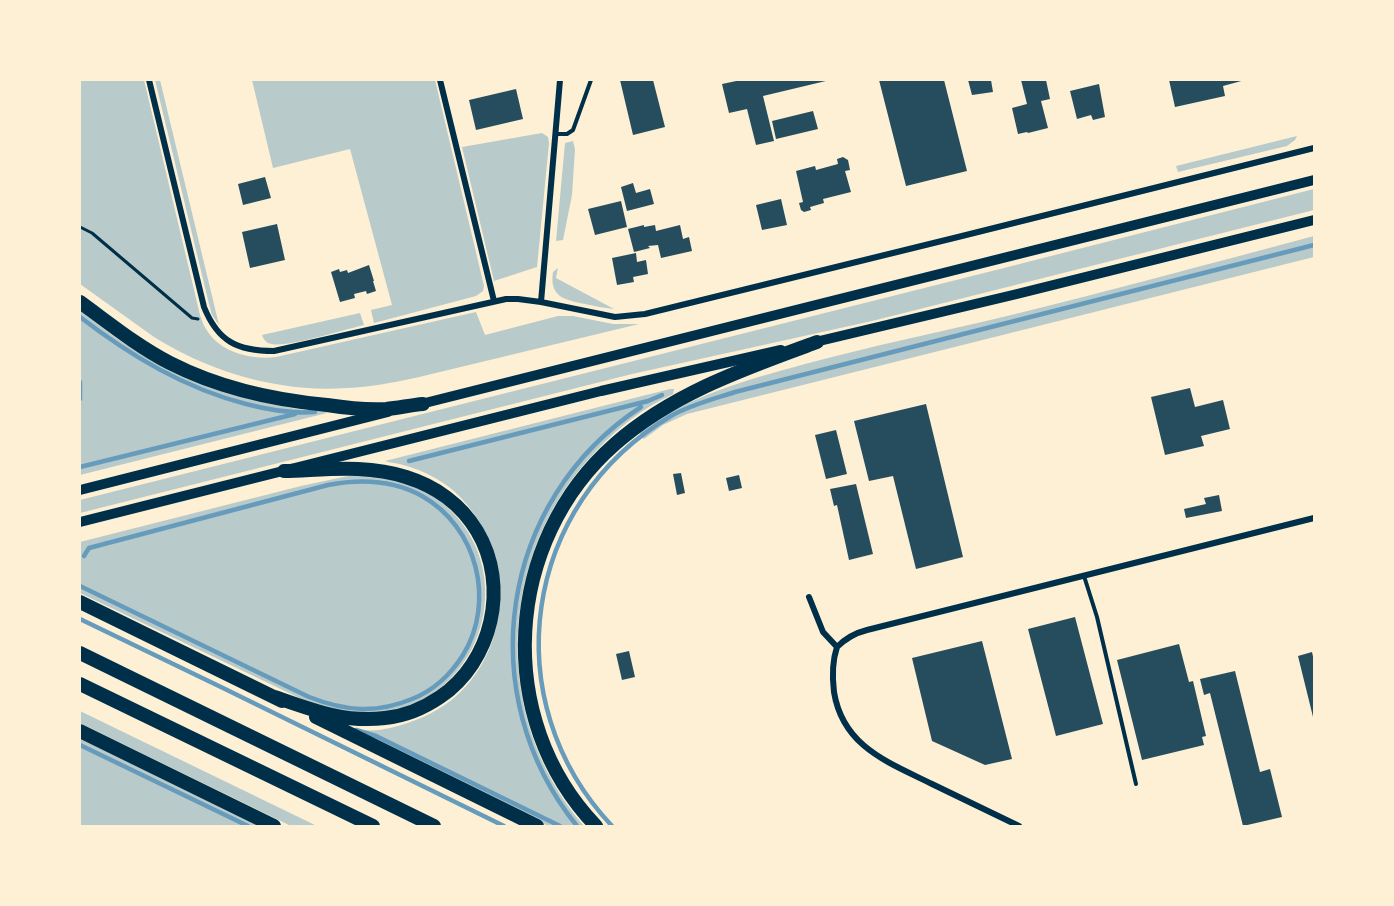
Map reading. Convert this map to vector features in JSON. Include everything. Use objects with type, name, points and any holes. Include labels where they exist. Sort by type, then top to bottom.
[{"type":"highway","points":[[80,302],[128,338],[169,363],[230,387],[282,399],[351,408],[388,409],[423,404]]},
{"type":"highway","points":[[596,826],[576,802],[550,760],[532,710],[525,636],[527,608],[538,559],[548,536],[582,478],[614,445],[650,417],[672,403],[739,370],[817,342]]},
{"type":"highway","points":[[275,697],[317,712],[350,719],[385,718],[422,708],[456,685],[470,670],[480,653],[491,621],[493,591],[491,565],[478,532],[457,506],[432,488],[408,477],[379,470],[284,471]]},
{"type":"highway","points":[[80,602],[537,826]]},
{"type":"highway","points":[[80,653],[434,826]]},
{"type":"highway","points":[[80,684],[373,826]]},
{"type":"highway","points":[[80,731],[274,826]]},
{"type":"main road","points":[[80,490],[1314,180]]},
{"type":"main road","points":[[80,522],[601,391],[817,342],[1314,220]]},
{"type":"street","points":[[149,80],[204,307],[210,321],[218,332],[236,345],[248,349],[274,351],[494,301],[518,299],[615,316],[645,314],[1314,148]]},
{"type":"street","points":[[440,80],[494,301]]},
{"type":"street","points":[[542,302],[560,80]]},
{"type":"street","points":[[1019,826],[904,770],[873,754],[862,745],[844,724],[836,700],[832,668],[837,647],[845,639],[867,630],[1314,518]]},
{"type":"street","points":[[809,597],[823,632],[837,647]]},
{"type":"lane","points":[[555,134],[567,134],[573,130],[591,80]]},
{"type":"lane","points":[[1084,576],[1097,617],[1137,784]]},
{"type":"path","points":[[80,227],[92,233],[192,318],[210,321]]},
{"type":"shaded area","points":[[80,80],[144,80],[200,315],[205,328],[214,339],[238,354],[276,357],[476,312],[485,335],[558,316],[573,316],[613,324],[639,324],[415,378],[356,387],[322,389],[271,383],[246,378],[198,360],[154,337],[80,284]]},
{"type":"shaded area","points":[[155,80],[160,80],[219,325],[212,315],[209,304]]},
{"type":"shaded area","points":[[252,80],[435,80],[484,286],[483,291],[476,296],[374,323],[371,310],[392,305],[350,149],[273,168]]},
{"type":"shaded area","points":[[542,133],[548,137],[549,143],[537,267],[494,281],[462,147]]},
{"type":"shaded area","points":[[1297,136],[1287,146],[1178,172],[1176,166]]},
{"type":"shaded area","points":[[573,141],[575,149],[572,195],[563,240],[556,241],[565,143]]},
{"type":"shaded area","points":[[1314,189],[1314,210],[872,321],[632,374],[80,513],[80,500]]},
{"type":"shaded area","points":[[1314,236],[1314,257],[687,414],[663,425],[644,439],[638,432],[678,408],[718,390],[760,377],[855,351],[1084,297]]},
{"type":"shaded area","points":[[558,268],[556,278],[614,309],[578,303],[560,296],[552,280],[553,272]]},
{"type":"shaded area","points":[[80,310],[129,346],[182,375],[248,398],[327,413],[80,475]]},
{"type":"shaded area","points":[[360,313],[364,325],[303,341],[272,344],[268,343],[262,335]]},
{"type":"shaded area","points":[[674,389],[673,394],[623,425],[606,441],[564,491],[540,537],[524,585],[518,636],[520,686],[532,736],[553,783],[584,826],[548,826],[355,729],[377,730],[399,726],[446,704],[471,681],[488,652],[498,620],[499,586],[493,552],[478,520],[455,492],[443,483],[417,470],[385,461]]},
{"type":"shaded area","points":[[365,475],[409,484],[430,494],[448,508],[469,533],[481,561],[485,590],[482,620],[472,648],[456,673],[433,694],[404,708],[386,712],[349,714],[310,703],[80,593],[80,542],[301,486],[348,476]]},
{"type":"shaded area","points":[[80,711],[317,826],[291,826],[80,723]]},
{"type":"shaded area","points":[[80,738],[260,826],[80,826]]},
{"type":"building","points":[[620,80],[653,80],[665,127],[633,135]]},
{"type":"building","points":[[741,80],[830,80],[763,96],[774,141],[756,145],[747,109],[729,113],[722,84]]},
{"type":"building","points":[[879,80],[944,80],[967,171],[906,186]]},
{"type":"building","points":[[968,80],[991,80],[993,92],[972,95]]},
{"type":"building","points":[[1021,80],[1046,80],[1050,99],[1041,101],[1048,128],[1018,134],[1012,108],[1027,104]]},
{"type":"building","points":[[1169,80],[1245,80],[1223,86],[1225,96],[1175,107]]},
{"type":"building","points":[[1099,84],[1105,117],[1093,120],[1091,115],[1077,119],[1070,91]]},
{"type":"building","points":[[516,89],[523,119],[476,130],[469,100]]},
{"type":"building","points":[[813,111],[818,129],[776,139],[772,121]]},
{"type":"building","points":[[843,157],[848,160],[850,170],[845,171],[851,192],[823,199],[824,203],[810,207],[811,210],[804,212],[801,210],[799,203],[803,202],[796,171],[815,166],[816,170],[838,164],[837,159]]},
{"type":"building","points":[[265,177],[271,198],[243,205],[238,184]]},
{"type":"building","points":[[633,183],[636,193],[650,189],[654,204],[627,211],[621,187]]},
{"type":"building","points":[[781,199],[787,225],[762,230],[756,205]]},
{"type":"building","points":[[621,201],[627,227],[595,235],[588,209]]},
{"type":"building","points":[[277,224],[285,260],[250,268],[242,232]]},
{"type":"building","points":[[644,225],[644,227],[655,225],[656,231],[680,225],[683,239],[689,237],[692,251],[661,258],[658,245],[648,246],[650,248],[634,252],[628,229]]},
{"type":"building","points":[[636,253],[637,262],[646,260],[648,274],[633,277],[634,282],[617,285],[612,258]]},
{"type":"building","points":[[369,265],[376,291],[354,294],[355,298],[340,302],[331,272],[339,269],[340,272],[347,270],[348,273]]},
{"type":"building","points":[[1190,388],[1195,407],[1223,400],[1230,429],[1201,436],[1204,446],[1165,455],[1151,397]]},
{"type":"building","points":[[926,404],[963,557],[916,569],[893,476],[869,481],[854,421]]},
{"type":"building","points":[[836,430],[847,474],[826,479],[815,435]]},
{"type":"building","points":[[681,473],[685,493],[677,495],[673,474]]},
{"type":"building","points":[[739,475],[742,488],[729,491],[726,478]]},
{"type":"building","points":[[856,484],[873,554],[849,560],[837,505],[834,506],[830,489]]},
{"type":"building","points":[[1219,495],[1222,511],[1186,518],[1184,509],[1206,504],[1204,498]]},
{"type":"building","points":[[1075,617],[1103,724],[1056,736],[1028,629]]},
{"type":"building","points":[[982,641],[1012,759],[985,765],[932,741],[912,658]]},
{"type":"building","points":[[1179,644],[1189,682],[1193,681],[1206,736],[1202,737],[1204,745],[1142,760],[1117,660]]},
{"type":"building","points":[[629,651],[635,677],[622,680],[616,654]]},
{"type":"building","points":[[1312,652],[1314,661],[1314,721],[1298,656]]},
{"type":"building","points":[[1235,671],[1260,772],[1270,769],[1282,817],[1243,826],[1210,693],[1204,695],[1200,679]]},
{"type":"waterway","points":[[612,826],[575,776],[550,721],[540,664],[541,607],[556,551],[582,499],[621,453],[678,412],[735,392],[1314,245]]},
{"type":"waterway","points":[[80,317],[119,345],[159,369],[201,389],[263,408],[289,412],[315,412]]},
{"type":"waterway","points":[[80,382],[80,399]]},
{"type":"waterway","points":[[409,461],[648,401],[662,395]]},
{"type":"waterway","points":[[577,826],[543,774],[522,718],[513,660],[516,602],[530,546],[556,493],[593,446],[641,407]]},
{"type":"waterway","points":[[80,467],[295,414]]},
{"type":"waterway","points":[[80,586],[309,697],[322,702],[360,709],[399,704],[420,696],[441,681],[463,655],[473,634],[478,612],[479,589],[476,567],[468,546],[456,526],[441,510],[422,496],[399,487],[376,482],[328,485],[89,548],[84,556]]},
{"type":"waterway","points":[[80,619],[504,826]]},
{"type":"waterway","points":[[356,730],[376,736],[560,826]]},
{"type":"waterway","points":[[80,745],[248,826]]}]
